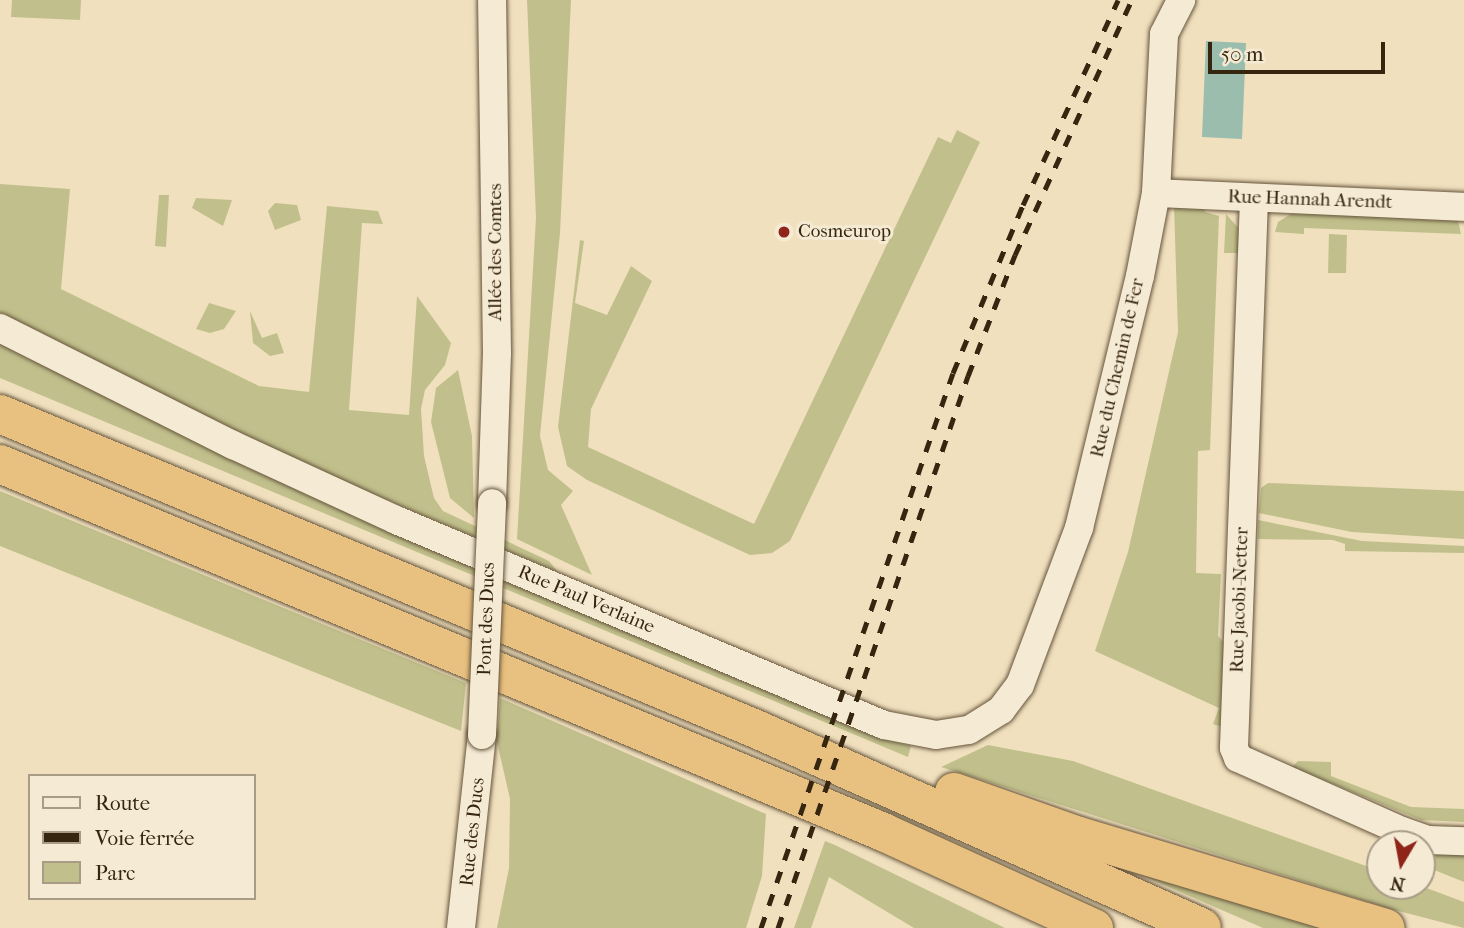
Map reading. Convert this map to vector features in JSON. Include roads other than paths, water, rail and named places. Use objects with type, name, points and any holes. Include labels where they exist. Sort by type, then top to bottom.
[{"type":"highway","points":[[0,414],[756,729],[1202,928]]},
{"type":"highway","points":[[0,464],[883,832],[1094,928]]},
{"type":"highway","points":[[756,729],[873,758],[970,799],[1079,836],[1386,928]]},
{"type":"highway","points":[[883,832],[1062,928]]},
{"type":"street","name":"Allée des Comtes","points":[[492,0],[497,353],[492,503]]},
{"type":"street","name":"Rue du Chemin de Fer","points":[[992,717],[1024,676],[1069,560],[1124,346],[1156,193],[1164,34],[1181,0]]},
{"type":"street","name":"Rue Hannah Arendt","points":[[1156,193],[1464,207]]},
{"type":"street","name":"Rue Jacobi-Netter","points":[[1254,199],[1234,748],[1238,758],[1402,831],[1428,840],[1464,841]]},
{"type":"street","name":"Rue Paul Verlaine","points":[[0,328],[326,489],[884,725],[918,733],[952,734],[992,717]]},
{"type":"street","name":"Pont des Ducs","points":[[482,735],[492,503]]},
{"type":"street","name":"Rue des Ducs","points":[[461,928],[482,735]]},
{"type":"railway","points":[[761,928],[953,373],[1023,205],[1118,0]]},
{"type":"railway","points":[[778,928],[968,376],[1015,255],[1132,0]]},
{"type":"place","name":"Cosmeurop","points":[[784,232]]}]
